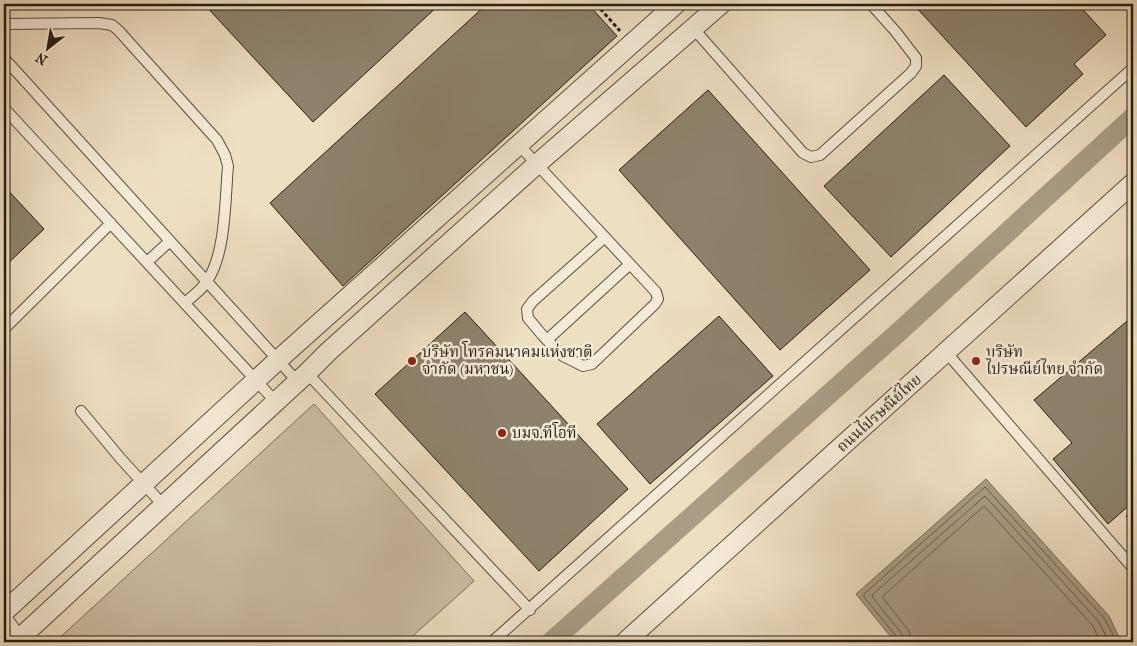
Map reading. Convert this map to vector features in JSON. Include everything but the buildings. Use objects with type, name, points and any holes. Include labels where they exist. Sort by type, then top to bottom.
[{"type":"street","points":[[4,613],[278,360],[676,4]]},
{"type":"street","points":[[17,640],[164,506],[328,352],[537,164],[721,4]]},
{"type":"street","name":"ถนนไปรษณีย์ไทย","points":[[625,642],[1133,183]]},
{"type":"lane","points":[[693,28],[803,153],[811,157],[820,155],[912,73],[916,66],[916,58],[871,4]]},
{"type":"lane","points":[[4,24],[99,23],[112,26],[119,31],[217,140],[225,155],[228,166],[221,244],[217,260],[207,282],[185,303]]},
{"type":"lane","points":[[4,58],[278,360],[302,377],[530,610]]},
{"type":"lane","points":[[492,642],[530,610],[1133,68]]},
{"type":"lane","points":[[4,108],[275,402]]},
{"type":"lane","points":[[518,144],[537,164],[605,237],[656,292],[658,299],[655,304],[592,364],[583,366],[563,356],[547,340],[528,318],[527,309],[533,300],[605,237]]},
{"type":"lane","points":[[4,329],[111,223]]},
{"type":"lane","points":[[147,262],[170,241]]},
{"type":"lane","points":[[547,340],[630,264]]},
{"type":"lane","points":[[946,352],[1133,568]]},
{"type":"lane","points":[[81,410],[121,459],[164,506]]},
{"type":"lane","points":[[4,613],[17,640]]},
{"type":"path","points":[[596,4],[621,32]]},
{"type":"path","points":[[601,10],[608,4]]},
{"type":"shaded area","points":[[314,404],[474,581],[406,642],[55,642]]},
{"type":"water","points":[[986,479],[1109,616],[1123,642],[895,642],[856,594]]},
{"type":"waterway","points":[[551,642],[901,330],[1133,117]]},
{"type":"place","name":"บริษัท โทรคมนาคมแห่งชาติ จำกัด (มหาชน)","points":[[412,361]]},
{"type":"place","name":"บริษัท ไปรษณีย์ไทย จำกัด","points":[[976,361]]},
{"type":"place","name":"บมจ.ทีโอที","points":[[502,433]]}]
